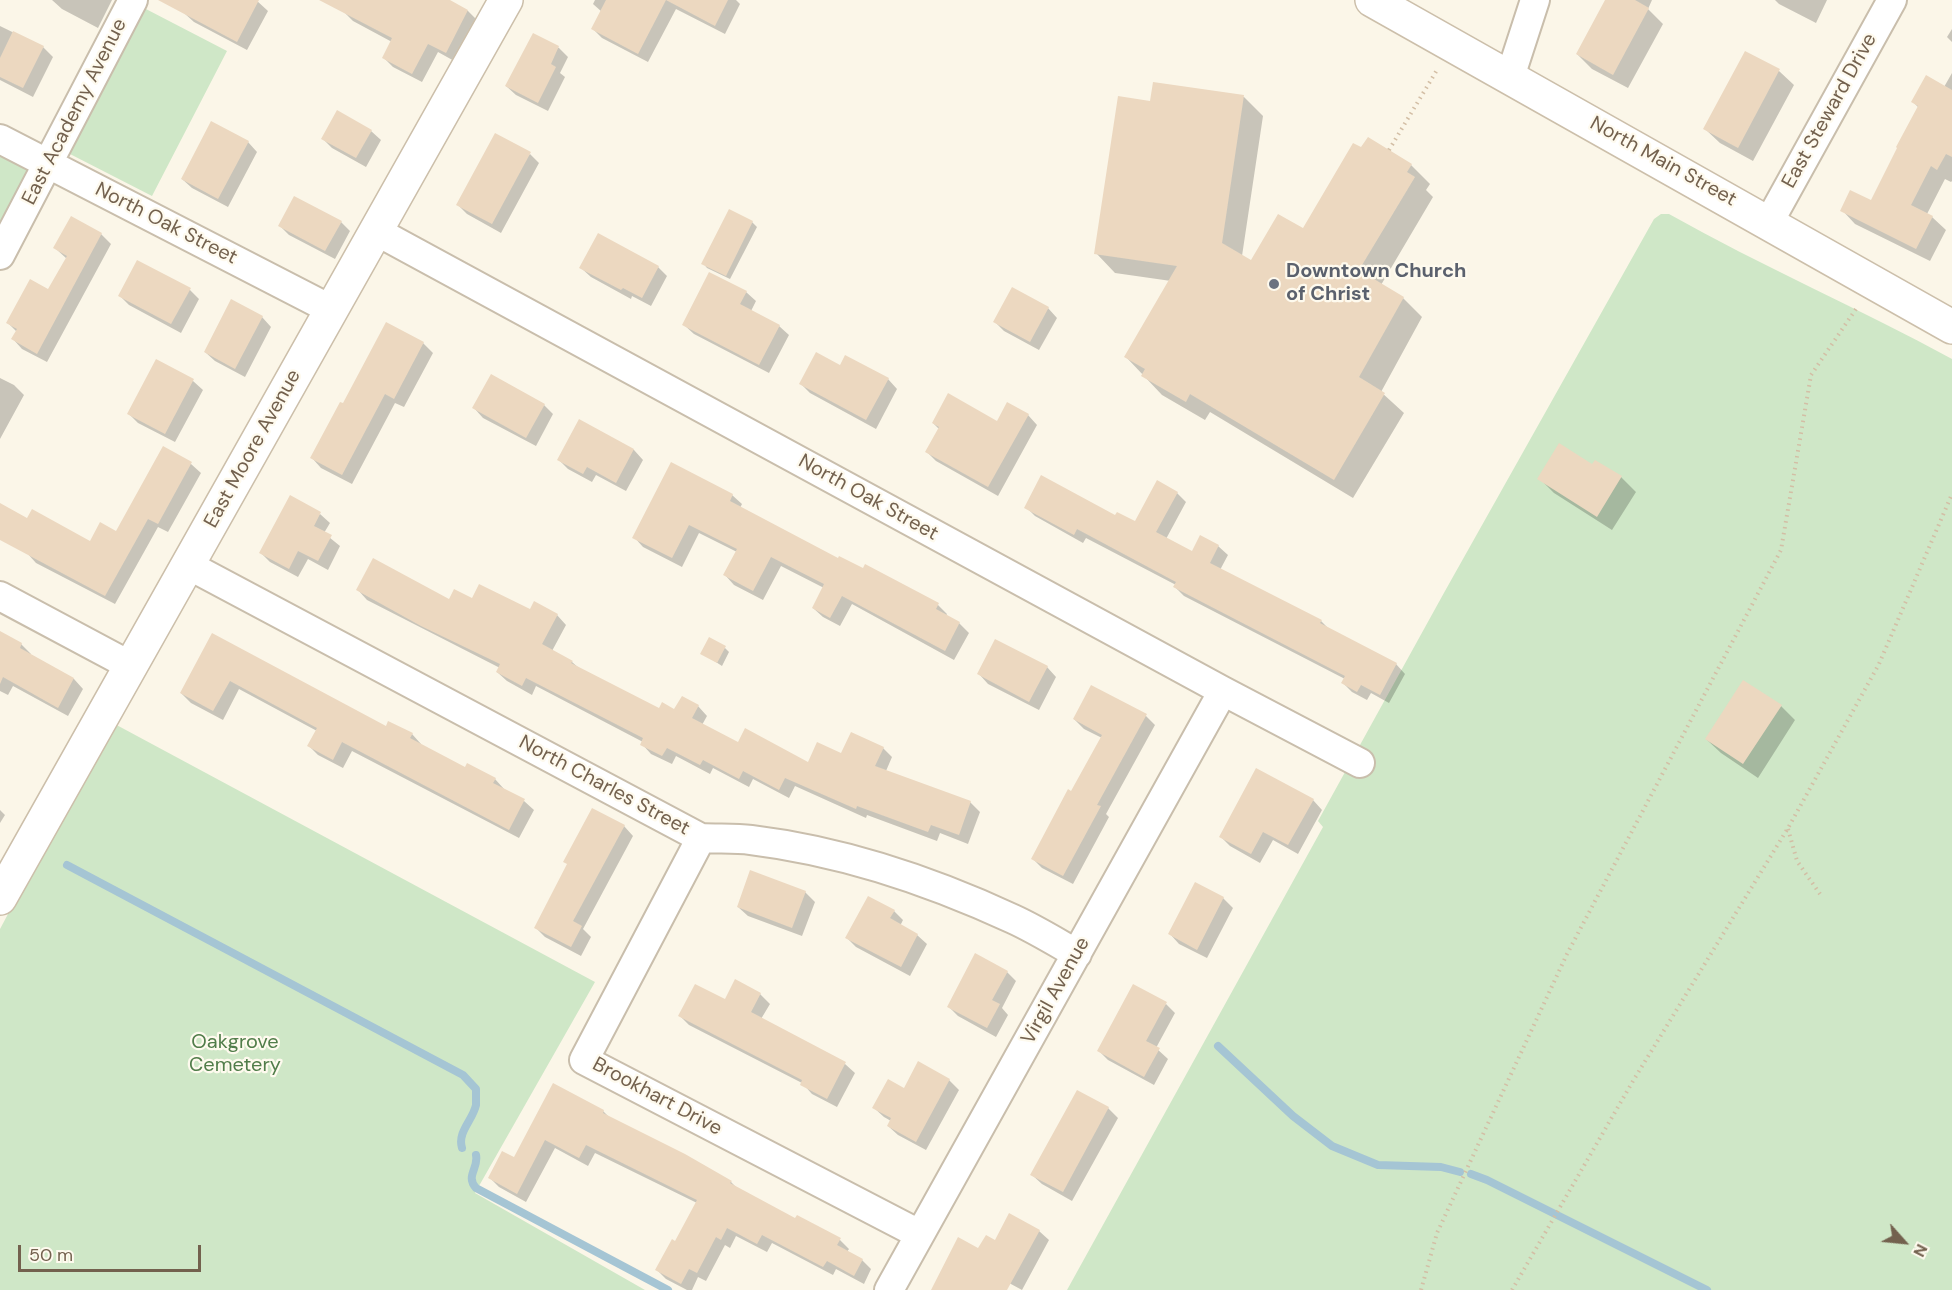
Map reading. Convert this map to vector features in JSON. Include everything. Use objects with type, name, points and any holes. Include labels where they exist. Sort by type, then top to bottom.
[{"type":"street","name":"East Academy Avenue","points":[[0,255],[133,0]]},
{"type":"street","name":"East Moore Avenue","points":[[0,898],[506,0]]},
{"type":"street","name":"North Main Street","points":[[1372,0],[1952,327]]},
{"type":"street","points":[[1510,77],[1535,0]]},
{"type":"street","name":"East Steward Drive","points":[[1769,222],[1892,0]]},
{"type":"street","name":"North Oak Street","points":[[0,139],[332,310]]},
{"type":"street","name":"North Oak Street","points":[[376,231],[1223,691],[1360,763]]},
{"type":"street","name":"North Charles Street","points":[[188,565],[701,838],[750,840],[800,848],[875,866],[951,891],[1015,920],[1077,954]]},
{"type":"street","points":[[0,596],[131,666]]},
{"type":"street","name":"Virgil Avenue","points":[[889,1290],[1223,691]]},
{"type":"street","name":"Brookhart Drive","points":[[701,838],[584,1060],[919,1234]]},
{"type":"path","points":[[1389,150],[1437,70]]},
{"type":"path","points":[[1421,1290],[1437,1233],[1567,954],[1781,550],[1811,375],[1872,281]]},
{"type":"path","points":[[1512,1290],[1633,1081],[1788,828],[1879,664],[1952,494]]},
{"type":"path","points":[[1788,828],[1797,861],[1821,894]]},
{"type":"green space","points":[[144,8],[227,51],[152,196],[68,153]]},
{"type":"green space","points":[[0,150],[35,168],[0,235]]},
{"type":"green space","points":[[1661,214],[1669,214],[1952,359],[1952,1290],[1067,1290],[1323,827],[1318,821],[1654,219]]},
{"type":"green space","name":"Oakgrove Cemetery","points":[[111,722],[595,982],[475,1193],[645,1290],[0,1290],[0,929]]},
{"type":"building","points":[[158,0],[259,0],[237,42]]},
{"type":"building","points":[[319,0],[450,0],[468,10],[446,53],[428,44],[412,74],[382,58],[392,38]]},
{"type":"building","points":[[606,0],[666,0],[638,54],[591,29]]},
{"type":"building","points":[[666,0],[728,0],[715,26]]},
{"type":"building","points":[[1605,0],[1635,0],[1649,8],[1613,75],[1576,54]]},
{"type":"building","points":[[13,31],[44,46],[23,88],[0,77],[0,58]]},
{"type":"building","points":[[533,33],[559,46],[551,64],[556,67],[538,103],[505,86]]},
{"type":"building","points":[[1745,51],[1780,69],[1738,148],[1703,129]]},
{"type":"building","points":[[1926,75],[1952,90],[1952,157],[1946,154],[1937,170],[1931,166],[1911,205],[1933,216],[1916,249],[1840,211],[1850,190],[1871,200],[1918,106],[1911,102]]},
{"type":"building","name":"Downtown Church of Christ","points":[[1153,82],[1244,95],[1222,243],[1251,260],[1278,214],[1303,228],[1353,143],[1361,147],[1368,137],[1412,164],[1407,172],[1415,177],[1359,270],[1404,297],[1359,377],[1385,393],[1334,480],[1190,394],[1186,402],[1141,376],[1145,369],[1124,357],[1177,266],[1094,254],[1118,96],[1150,101]]},
{"type":"building","points":[[337,110],[372,130],[356,158],[321,139]]},
{"type":"building","points":[[211,121],[249,141],[218,199],[181,179]]},
{"type":"building","points":[[495,133],[531,152],[492,224],[456,205]]},
{"type":"building","points":[[294,196],[342,221],[325,251],[278,226]]},
{"type":"building","points":[[729,209],[753,221],[726,276],[701,264]]},
{"type":"building","points":[[71,216],[102,233],[37,354],[11,339],[17,329],[6,323],[30,279],[48,289],[67,256],[53,248]]},
{"type":"building","points":[[598,233],[659,266],[642,298],[623,288],[621,290],[579,268]]},
{"type":"building","points":[[137,260],[191,288],[171,324],[118,296]]},
{"type":"building","points":[[709,272],[747,291],[740,304],[780,325],[759,365],[682,325]]},
{"type":"building","points":[[1012,287],[1049,307],[1030,342],[993,322]]},
{"type":"building","points":[[231,299],[263,316],[235,369],[204,352]]},
{"type":"building","points":[[386,322],[424,342],[394,399],[385,394],[342,475],[310,458],[340,402],[343,403]]},
{"type":"building","points":[[816,352],[840,365],[845,355],[889,378],[866,420],[799,384]]},
{"type":"building","points":[[156,359],[194,379],[165,434],[127,414]]},
{"type":"building","points":[[491,374],[545,404],[526,438],[472,408]]},
{"type":"building","points":[[948,393],[997,421],[1007,402],[1029,414],[988,487],[925,452],[939,427],[932,423]]},
{"type":"building","points":[[579,419],[634,449],[616,483],[587,467],[583,474],[557,460]]},
{"type":"building","points":[[1559,443],[1592,464],[1595,460],[1622,476],[1597,517],[1537,479]]},
{"type":"building","points":[[163,446],[192,462],[158,524],[148,519],[105,596],[0,540],[0,503],[27,518],[32,509],[90,541],[100,522],[116,531]]},
{"type":"building","points":[[671,462],[733,494],[730,501],[838,558],[839,556],[863,568],[865,564],[939,603],[936,609],[960,622],[945,651],[842,596],[830,618],[812,608],[824,584],[771,557],[753,591],[723,575],[737,549],[689,525],[672,558],[632,538]]},
{"type":"building","points":[[1041,475],[1115,515],[1117,512],[1135,521],[1157,480],[1178,492],[1156,532],[1192,551],[1200,535],[1219,545],[1210,563],[1322,620],[1320,623],[1397,663],[1380,695],[1361,685],[1357,692],[1341,683],[1345,676],[1173,587],[1176,582],[1077,529],[1074,535],[1024,508]]},
{"type":"building","points":[[290,495],[321,512],[314,526],[332,535],[318,561],[298,551],[289,569],[259,553]]},
{"type":"building","points":[[373,558],[449,599],[454,589],[472,598],[479,584],[530,609],[534,601],[558,614],[542,644],[573,661],[571,663],[659,708],[662,702],[674,709],[682,696],[699,705],[692,718],[738,742],[745,728],[808,762],[817,742],[841,753],[851,732],[884,747],[875,766],[971,801],[959,835],[931,825],[928,832],[857,806],[856,809],[785,778],[779,790],[743,771],[739,779],[703,760],[700,765],[667,748],[662,756],[640,745],[643,738],[526,678],[522,686],[496,672],[500,664],[421,626],[356,590]]},
{"type":"building","points":[[0,631],[22,643],[20,648],[74,678],[58,708],[3,677],[0,684]]},
{"type":"building","points":[[212,633],[386,726],[388,721],[413,733],[410,738],[465,767],[467,763],[496,778],[493,783],[525,799],[509,830],[342,742],[333,760],[307,746],[317,728],[230,681],[213,711],[180,693]]},
{"type":"building","points":[[709,637],[726,646],[717,663],[700,654]]},
{"type":"building","points":[[995,639],[1048,666],[1029,702],[977,674]]},
{"type":"building","points":[[1743,680],[1782,705],[1743,764],[1705,739]]},
{"type":"building","points":[[1091,685],[1147,714],[1097,805],[1101,806],[1063,876],[1031,859],[1068,789],[1071,791],[1102,735],[1073,719]]},
{"type":"building","points":[[1256,768],[1314,799],[1288,845],[1263,832],[1251,854],[1219,837]]},
{"type":"building","points":[[592,808],[625,825],[573,921],[582,926],[571,947],[534,928],[567,864],[563,862]]},
{"type":"building","points":[[750,870],[806,891],[792,928],[737,907]]},
{"type":"building","points":[[1195,882],[1224,897],[1197,950],[1168,934]]},
{"type":"building","points":[[868,896],[895,910],[890,918],[918,934],[901,967],[845,938]]},
{"type":"building","points":[[975,953],[1008,971],[992,1000],[1000,1004],[987,1028],[947,1007]]},
{"type":"building","points":[[735,979],[761,993],[751,1012],[846,1062],[827,1099],[800,1085],[802,1080],[678,1016],[695,984],[725,999]]},
{"type":"building","points":[[1133,984],[1167,1002],[1146,1041],[1160,1048],[1144,1077],[1097,1051]]},
{"type":"building","points":[[918,1061],[950,1079],[916,1142],[887,1126],[891,1118],[872,1108],[888,1079],[904,1088]]},
{"type":"building","points":[[553,1083],[604,1110],[603,1113],[685,1154],[732,1181],[730,1183],[795,1218],[797,1215],[841,1238],[837,1245],[863,1259],[854,1276],[827,1261],[823,1267],[762,1235],[757,1244],[727,1228],[721,1240],[716,1237],[697,1273],[689,1269],[681,1284],[655,1270],[672,1239],[675,1241],[697,1200],[586,1145],[579,1158],[545,1140],[517,1194],[488,1178],[502,1151],[514,1157]]},
{"type":"building","points":[[1077,1090],[1109,1107],[1063,1192],[1030,1175]]},
{"type":"building","points":[[1009,1213],[1040,1230],[1007,1290],[931,1290],[958,1237],[978,1248],[986,1235],[995,1240]]},
{"type":"waterway","points":[[67,865],[463,1075],[476,1089],[476,1105],[463,1131],[462,1148]]},
{"type":"waterway","points":[[1218,1046],[1293,1116],[1332,1146],[1378,1165],[1441,1167],[1460,1172]]},
{"type":"waterway","points":[[476,1155],[472,1176],[476,1188],[668,1290]]},
{"type":"waterway","points":[[1471,1174],[1707,1290]]},
{"type":"place","name":"Downtown Church of Christ","points":[[1274,284]]}]
